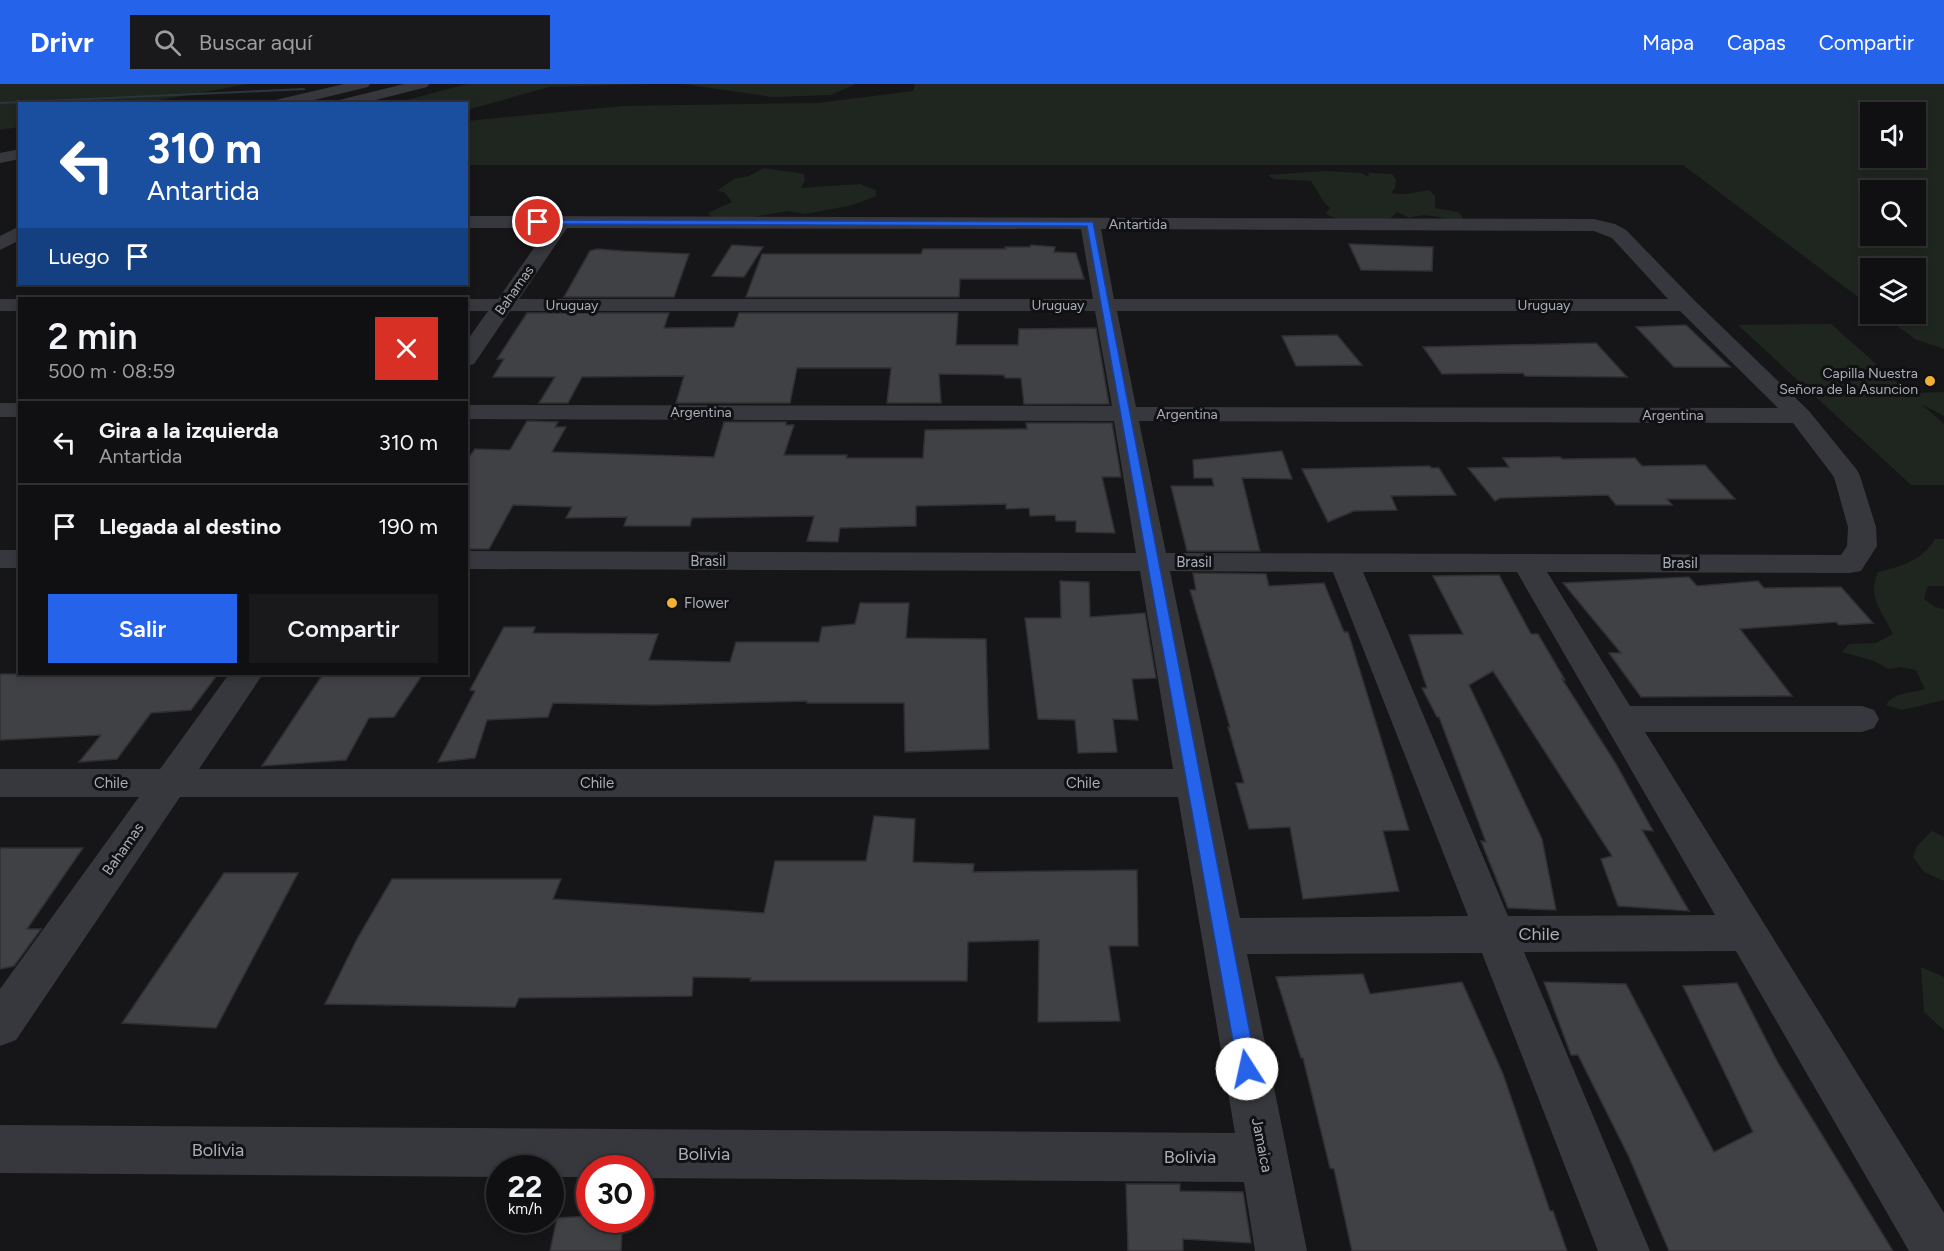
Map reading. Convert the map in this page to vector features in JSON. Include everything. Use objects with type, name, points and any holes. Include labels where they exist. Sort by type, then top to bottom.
[{"type":"street","points":[[285,102],[363,84]]},
{"type":"street","points":[[348,102],[422,84]]},
{"type":"street","points":[[0,158],[18,154]]},
{"type":"street","points":[[0,173],[18,169]]},
{"type":"street","name":"Antartida","points":[[468,222],[1594,225],[1608,228],[1619,234],[1686,305]]},
{"type":"street","name":"Bahamas","points":[[468,356],[562,222]]},
{"type":"street","name":"Jamaica","points":[[1090,224],[1281,1251]]},
{"type":"street","points":[[0,244],[18,233]]},
{"type":"street","points":[[0,305],[18,305]]},
{"type":"street","name":"Uruguay","points":[[468,305],[1686,305]]},
{"type":"street","points":[[1686,305],[1800,416]]},
{"type":"street","points":[[0,410],[18,410]]},
{"type":"street","name":"Argentina","points":[[468,412],[1800,416]]},
{"type":"street","name":"Brasil","points":[[468,560],[1850,564],[1862,546],[1862,527],[1847,476],[1800,416]]},
{"type":"street","points":[[0,559],[18,559]]},
{"type":"street","points":[[1344,562],[1624,1251]]},
{"type":"street","points":[[1526,563],[1938,1251]]},
{"type":"street","name":"Bahamas","points":[[0,1025],[245,675]]},
{"type":"street","points":[[1619,719],[1862,718]]},
{"type":"street","name":"Chile","points":[[0,783],[1194,783]]},
{"type":"street","name":"Chile","points":[[1222,936],[1748,933]]},
{"type":"street","name":"Bolivia","points":[[0,1149],[1264,1158]]},
{"type":"shaded area","points":[[0,84],[248,84],[149,102],[18,102],[18,127],[0,130]]},
{"type":"shaded area","points":[[467,84],[653,84],[549,87],[468,110],[468,102],[399,102]]},
{"type":"shaded area","points":[[683,84],[856,84],[831,95],[772,97]]},
{"type":"shaded area","points":[[915,84],[1944,84],[1944,349],[1915,339],[1895,324],[1926,324],[1926,258],[1860,258],[1860,298],[1683,165],[468,165],[468,121],[623,106],[818,103],[913,91]]},
{"type":"shaded area","points":[[764,168],[804,174],[805,180],[801,188],[860,184],[876,190],[876,196],[853,205],[805,214],[787,211],[716,222],[708,213],[732,202],[724,192],[717,191],[734,179],[749,176]]},
{"type":"shaded area","points":[[1326,171],[1361,173],[1369,177],[1368,173],[1392,174],[1396,179],[1395,188],[1391,193],[1405,194],[1429,190],[1435,196],[1435,208],[1458,212],[1463,217],[1459,221],[1427,215],[1410,218],[1397,212],[1388,221],[1342,221],[1326,214],[1330,208],[1311,181],[1274,179],[1268,175]]},
{"type":"shaded area","points":[[1831,324],[1909,393],[1944,392],[1944,416],[1921,404],[1944,424],[1944,485],[1911,485],[1738,325]]},
{"type":"shaded area","points":[[1935,539],[1944,539],[1944,586],[1928,586],[1924,599],[1935,607],[1944,609],[1944,700],[1902,710],[1886,705],[1894,697],[1925,689],[1916,670],[1900,667],[1889,669],[1874,661],[1842,652],[1849,644],[1876,643],[1893,634],[1875,597],[1875,581],[1878,572],[1918,558]]},
{"type":"shaded area","points":[[1932,831],[1944,837],[1944,881],[1924,872],[1913,857],[1917,846]]},
{"type":"shaded area","points":[[1921,967],[1944,977],[1944,1030],[1924,1012]]},
{"type":"building","points":[[1349,244],[1433,247],[1432,271],[1361,270]]},
{"type":"building","points":[[732,245],[763,247],[744,277],[712,276]]},
{"type":"building","points":[[1031,245],[1055,247],[1054,252],[1076,253],[1084,279],[960,279],[959,297],[746,297],[762,254],[921,254],[923,249],[1006,249],[1005,247],[1030,247]]},
{"type":"building","points":[[597,249],[689,254],[674,297],[564,297],[590,251]]},
{"type":"building","points":[[527,313],[669,313],[664,328],[734,327],[739,313],[958,313],[956,345],[1018,345],[1019,329],[1096,328],[1109,404],[1024,404],[1021,378],[1005,378],[1004,375],[939,374],[941,403],[887,403],[891,368],[797,368],[790,403],[676,403],[684,376],[582,377],[568,403],[539,403],[555,377],[493,377],[504,359],[497,359]]},
{"type":"building","points":[[1686,325],[1730,367],[1674,367],[1636,327]]},
{"type":"building","points":[[1337,335],[1362,365],[1296,366],[1282,336]]},
{"type":"building","points":[[1596,343],[1627,377],[1525,376],[1523,373],[1442,374],[1423,347]]},
{"type":"building","points":[[527,421],[558,422],[555,427],[566,427],[552,452],[714,457],[724,422],[786,422],[786,425],[794,425],[784,455],[847,455],[846,458],[923,458],[925,430],[1027,429],[1026,423],[1112,423],[1121,477],[1102,477],[1115,533],[1076,532],[1076,521],[1056,521],[1055,515],[1030,516],[1029,508],[1006,509],[1006,504],[916,506],[916,526],[840,528],[838,542],[807,541],[814,516],[692,518],[690,526],[624,526],[627,517],[566,518],[572,507],[513,505],[489,549],[468,549],[468,458],[475,449],[510,450]]},
{"type":"building","points":[[1282,451],[1292,479],[1242,478],[1260,551],[1187,551],[1171,486],[1214,486],[1212,478],[1194,478],[1193,460]]},
{"type":"building","points":[[1560,457],[1562,459],[1635,458],[1642,466],[1705,465],[1735,499],[1667,499],[1672,505],[1616,505],[1608,495],[1500,498],[1495,501],[1468,468],[1509,467],[1503,458]]},
{"type":"building","points":[[1430,466],[1439,468],[1456,495],[1391,496],[1397,510],[1354,511],[1328,522],[1302,469]]},
{"type":"building","points":[[1193,573],[1266,574],[1269,586],[1324,583],[1344,632],[1348,632],[1409,830],[1383,831],[1399,891],[1303,899],[1290,827],[1249,829],[1236,783],[1244,783],[1190,590],[1196,590]]},
{"type":"building","points":[[1499,575],[1531,634],[1538,634],[1565,680],[1562,679],[1616,764],[1653,831],[1642,830],[1689,911],[1618,906],[1601,859],[1612,856],[1493,671],[1469,685],[1542,839],[1556,910],[1508,908],[1481,841],[1486,842],[1439,717],[1422,688],[1427,688],[1409,635],[1463,634],[1433,576]]},
{"type":"building","points":[[1689,577],[1697,586],[1758,581],[1764,588],[1841,587],[1873,623],[1839,625],[1836,622],[1740,629],[1792,696],[1641,697],[1609,653],[1621,653],[1563,583]]},
{"type":"building","points":[[1060,581],[1089,582],[1090,617],[1145,613],[1156,678],[1132,679],[1138,720],[1113,719],[1117,752],[1078,753],[1075,720],[1038,719],[1025,618],[1061,618]]},
{"type":"building","points":[[860,603],[909,603],[906,638],[986,639],[989,749],[905,752],[904,703],[807,703],[807,701],[654,705],[553,703],[548,717],[487,720],[475,758],[438,762],[475,691],[470,690],[504,627],[535,627],[533,633],[658,634],[649,660],[730,662],[736,642],[819,642],[822,627],[855,624]]},
{"type":"building","points":[[0,674],[217,675],[191,710],[151,713],[117,759],[79,762],[101,735],[0,740]]},
{"type":"building","points":[[322,675],[422,675],[394,717],[369,718],[346,760],[262,766]]},
{"type":"building","points":[[874,816],[915,819],[913,862],[974,864],[973,872],[1137,870],[1138,946],[1109,946],[1120,1021],[1038,1022],[1039,940],[968,942],[967,981],[750,981],[751,978],[693,977],[692,996],[519,998],[515,1007],[325,1004],[357,939],[392,879],[561,879],[553,899],[764,913],[775,861],[866,861]]},
{"type":"building","points":[[0,848],[83,848],[27,929],[41,929],[14,966],[0,969]]},
{"type":"building","points":[[224,873],[298,873],[216,1028],[122,1023]]},
{"type":"building","points":[[1363,974],[1370,994],[1462,982],[1503,1074],[1550,1211],[1553,1211],[1567,1251],[1352,1251],[1334,1169],[1330,1168],[1303,1058],[1301,1058],[1276,977]]},
{"type":"building","points":[[1544,982],[1626,984],[1714,1152],[1753,1132],[1683,986],[1737,983],[1778,1063],[1893,1251],[1669,1251],[1629,1157],[1578,1055],[1571,1055]]},
{"type":"building","points":[[1126,1184],[1180,1184],[1180,1191],[1243,1192],[1251,1243],[1183,1239],[1183,1251],[1128,1251]]},
{"type":"building","points":[[576,1217],[576,1233],[622,1233],[621,1251],[550,1251],[554,1233],[564,1233],[564,1218]]},
{"type":"waterway","points":[[22,102],[304,89]]},
{"type":"waterway","points":[[0,103],[18,102]]},
{"type":"place","name":"Capilla Nuestra Señora de la Asuncion","points":[[1930,381]]},
{"type":"place","name":"Flower","points":[[672,603]]},
{"type":"route","points":[[538,222],[1090,224],[1247,1069]]}]
